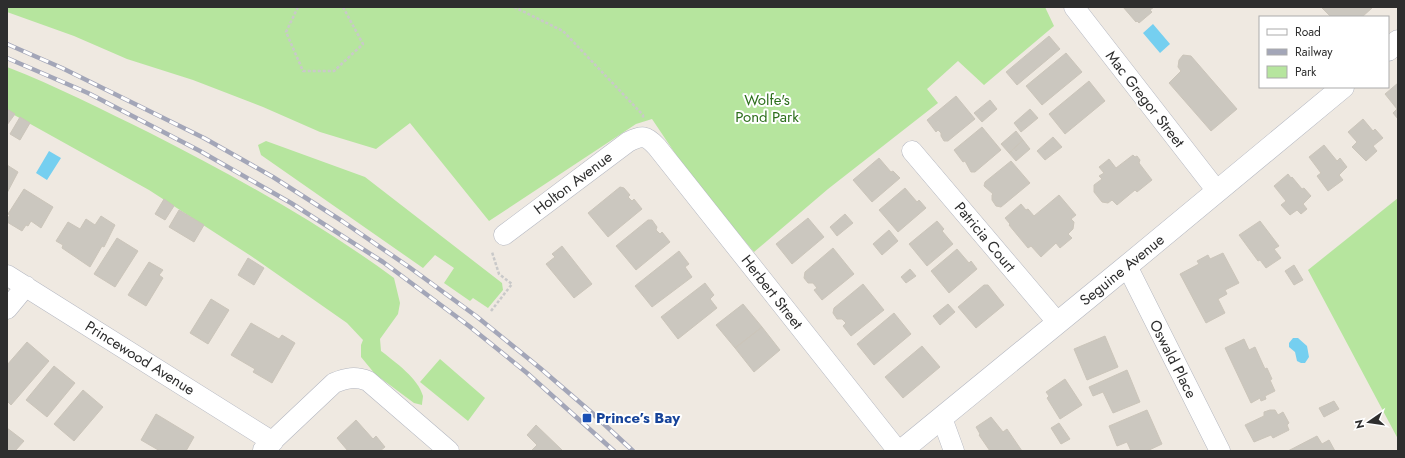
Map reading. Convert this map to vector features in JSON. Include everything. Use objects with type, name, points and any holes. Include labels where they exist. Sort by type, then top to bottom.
[{"type":"street","name":"Mac Gregor Street","points":[[1074,7],[1217,191]]},
{"type":"street","points":[[1389,49],[1398,41]]},
{"type":"street","name":"Seguine Avenue","points":[[899,451],[942,418],[1058,323],[1342,88]]},
{"type":"street","name":"Holton Avenue","points":[[497,241],[628,142],[644,136]]},
{"type":"street","name":"Herbert Street","points":[[644,136],[657,147],[899,451]]},
{"type":"street","name":"Patricia Court","points":[[912,151],[1058,323]]},
{"type":"street","name":"Oswald Place","points":[[1127,266],[1220,451]]},
{"type":"street","name":"Princewood Avenue","points":[[7,275],[26,286],[268,446]]},
{"type":"street","points":[[7,309],[26,286]]},
{"type":"street","points":[[268,446],[334,383],[352,377],[361,378],[368,381],[449,451]]},
{"type":"street","points":[[942,418],[954,451]]},
{"type":"path","points":[[298,7],[286,32],[303,72],[334,71],[363,44],[343,7]]},
{"type":"path","points":[[514,7],[563,31],[643,115],[644,136]]},
{"type":"path","points":[[492,311],[512,284],[499,274],[497,241]]},
{"type":"green space","name":"Wolfe's Pond Park","points":[[7,7],[1045,7],[1054,26],[984,85],[958,61],[927,89],[938,103],[828,189],[754,252],[691,177],[652,119],[636,124],[489,221],[410,123],[376,149],[320,132],[263,107],[193,80],[127,59],[74,36],[7,12]]},
{"type":"green space","points":[[7,67],[97,107],[213,166],[306,219],[365,257],[394,278],[400,303],[398,314],[380,339],[381,351],[393,360],[416,383],[423,396],[422,405],[414,403],[375,374],[361,357],[361,345],[363,340],[347,323],[251,256],[149,190],[7,111]]},
{"type":"green space","points":[[266,141],[365,177],[502,283],[503,290],[488,308],[473,298],[470,301],[444,283],[454,268],[435,255],[423,268],[261,155],[258,145]]},
{"type":"green space","points":[[1398,198],[1398,439],[1308,270]]},
{"type":"green space","points":[[440,359],[485,398],[468,421],[420,382]]},
{"type":"water","points":[[1153,24],[1170,44],[1160,53],[1143,33]]},
{"type":"water","points":[[49,151],[61,158],[47,180],[36,173]]},
{"type":"water","points":[[1293,338],[1298,338],[1307,346],[1309,357],[1305,363],[1297,361],[1295,352],[1289,347],[1289,343]]},
{"type":"building","points":[[1123,7],[1154,7],[1150,10],[1152,12],[1139,23],[1137,21],[1136,22]]},
{"type":"building","points":[[1321,7],[1372,8],[1363,16],[1330,16]]},
{"type":"building","points":[[1049,36],[1060,49],[1017,85],[1006,72]]},
{"type":"building","points":[[1066,53],[1082,72],[1042,105],[1026,86]]},
{"type":"building","points":[[1183,55],[1191,56],[1237,109],[1211,131],[1169,83],[1181,71],[1178,67],[1179,60]]},
{"type":"building","points":[[1089,81],[1105,101],[1065,134],[1049,114]]},
{"type":"building","points":[[1398,83],[1398,119],[1393,113],[1397,109],[1385,94]]},
{"type":"building","points":[[956,96],[975,119],[948,141],[944,141],[941,133],[938,130],[936,132],[927,120]]},
{"type":"building","points":[[990,100],[997,109],[982,122],[974,113]]},
{"type":"building","points":[[7,109],[15,114],[7,125]]},
{"type":"building","points":[[1030,109],[1038,118],[1021,132],[1014,123]]},
{"type":"building","points":[[20,117],[30,123],[20,140],[10,134]]},
{"type":"building","points":[[1363,119],[1373,131],[1375,129],[1383,138],[1373,146],[1377,151],[1366,161],[1352,147],[1357,142],[1348,132]]},
{"type":"building","points":[[982,127],[1001,150],[975,172],[971,172],[965,161],[963,162],[954,150]]},
{"type":"building","points":[[1016,131],[1023,140],[1009,153],[1001,144]]},
{"type":"building","points":[[1053,137],[1062,147],[1045,160],[1037,151]]},
{"type":"building","points":[[1023,140],[1030,149],[1016,161],[1009,153]]},
{"type":"building","points":[[1324,145],[1337,161],[1340,158],[1347,167],[1339,175],[1343,180],[1328,191],[1317,176],[1321,173],[1309,157]]},
{"type":"building","points":[[1133,155],[1135,157],[1137,156],[1140,160],[1139,163],[1152,180],[1137,192],[1135,190],[1117,205],[1112,200],[1108,203],[1102,202],[1094,192],[1094,185],[1102,179],[1099,176],[1104,173],[1099,167],[1109,159],[1116,168]]},
{"type":"building","points":[[879,158],[891,172],[893,171],[900,178],[872,202],[853,180]]},
{"type":"building","points":[[1011,161],[1030,183],[1001,207],[996,206],[992,200],[993,194],[984,186],[985,182]]},
{"type":"building","points":[[7,165],[18,172],[7,193]]},
{"type":"building","points":[[1288,174],[1311,196],[1303,204],[1307,209],[1301,214],[1297,210],[1290,215],[1281,205],[1286,201],[1274,186]]},
{"type":"building","points":[[620,187],[624,188],[630,195],[628,197],[632,201],[634,199],[642,209],[608,237],[588,213]]},
{"type":"building","points":[[905,188],[917,202],[919,200],[926,208],[898,232],[879,210]]},
{"type":"building","points":[[24,189],[53,207],[41,228],[31,221],[22,231],[7,222],[10,215],[8,214]]},
{"type":"building","points":[[1059,195],[1076,215],[1071,219],[1074,222],[1073,229],[1068,234],[1072,238],[1060,248],[1056,243],[1041,257],[1031,246],[1028,248],[1005,218],[1021,204],[1034,216]]},
{"type":"building","points":[[164,199],[174,206],[165,220],[155,214]]},
{"type":"building","points":[[179,210],[204,225],[194,242],[169,227]]},
{"type":"building","points":[[845,214],[853,223],[837,236],[830,227]]},
{"type":"building","points":[[101,216],[115,225],[104,247],[102,246],[90,267],[62,248],[63,245],[56,241],[68,222],[80,229],[86,219],[95,225]]},
{"type":"building","points":[[808,218],[824,237],[792,264],[776,244]]},
{"type":"building","points":[[648,220],[652,220],[657,227],[656,230],[660,234],[662,232],[670,242],[636,270],[616,246]]},
{"type":"building","points":[[937,221],[944,229],[942,231],[953,244],[927,266],[909,244]]},
{"type":"building","points":[[1260,221],[1279,246],[1274,249],[1281,258],[1266,268],[1260,260],[1258,261],[1239,235]]},
{"type":"building","points":[[889,230],[898,241],[882,255],[873,244]]},
{"type":"building","points":[[117,238],[138,251],[115,287],[94,274]]},
{"type":"building","points":[[562,246],[592,284],[574,298],[546,264],[555,257],[552,254]]},
{"type":"building","points":[[833,248],[854,274],[822,300],[814,290],[817,288],[813,283],[808,283],[804,278],[805,272]]},
{"type":"building","points":[[957,249],[969,263],[971,261],[977,269],[949,293],[931,271]]},
{"type":"building","points":[[679,251],[689,264],[685,267],[692,277],[652,307],[635,286]]},
{"type":"building","points":[[1223,253],[1239,283],[1225,290],[1227,294],[1218,299],[1225,313],[1206,323],[1180,274],[1199,264],[1197,261],[1208,255],[1210,259]]},
{"type":"building","points":[[248,258],[264,268],[254,285],[238,275]]},
{"type":"building","points":[[149,262],[163,270],[159,275],[163,278],[146,306],[128,295]]},
{"type":"building","points":[[1294,265],[1303,280],[1294,285],[1285,271]]},
{"type":"building","points":[[910,269],[916,276],[906,283],[901,277]]},
{"type":"building","points":[[705,283],[714,295],[710,299],[717,308],[678,339],[661,317]]},
{"type":"building","points":[[863,284],[884,310],[851,336],[843,326],[846,323],[842,319],[837,319],[833,313],[834,308]]},
{"type":"building","points":[[984,285],[988,285],[1004,305],[976,328],[958,307]]},
{"type":"building","points":[[211,299],[229,310],[208,344],[190,333]]},
{"type":"building","points":[[743,304],[762,327],[735,348],[716,325]]},
{"type":"building","points":[[948,304],[955,312],[940,325],[933,316]]},
{"type":"building","points":[[894,313],[911,334],[874,365],[857,344]]},
{"type":"building","points":[[251,323],[279,339],[282,335],[295,343],[272,383],[253,372],[255,369],[231,355]]},
{"type":"building","points":[[762,327],[780,350],[754,372],[735,348]]},
{"type":"building","points":[[1105,336],[1118,367],[1087,380],[1074,349]]},
{"type":"building","points":[[1244,339],[1249,350],[1255,347],[1265,369],[1267,368],[1272,379],[1270,380],[1275,391],[1265,396],[1266,399],[1261,401],[1260,398],[1251,403],[1225,348]]},
{"type":"building","points":[[27,342],[49,361],[11,405],[7,401],[7,365]]},
{"type":"building","points":[[922,346],[940,367],[903,398],[885,377]]},
{"type":"building","points":[[54,366],[75,383],[47,417],[26,400]]},
{"type":"building","points":[[1127,370],[1140,402],[1113,413],[1103,392],[1093,396],[1089,387]]},
{"type":"building","points":[[1065,379],[1082,405],[1060,419],[1047,398],[1049,396],[1046,392]]},
{"type":"building","points":[[83,390],[103,407],[74,441],[54,424]]},
{"type":"building","points":[[1334,401],[1339,409],[1324,417],[1319,408]]},
{"type":"building","points":[[1147,410],[1162,444],[1147,451],[1131,451],[1127,442],[1117,446],[1109,426]]},
{"type":"building","points":[[1275,410],[1278,415],[1283,412],[1289,423],[1287,425],[1289,430],[1273,438],[1271,435],[1254,442],[1245,425],[1264,416],[1264,412]]},
{"type":"building","points":[[156,414],[194,437],[186,451],[160,451],[141,440]]},
{"type":"building","points":[[991,417],[1003,432],[1007,429],[1022,451],[990,451],[979,435],[980,434],[976,427]]},
{"type":"building","points":[[356,420],[373,439],[376,436],[385,447],[380,451],[348,451],[337,438]]},
{"type":"building","points":[[1059,423],[1070,439],[1061,444],[1051,428]]},
{"type":"building","points":[[536,425],[563,451],[531,451],[537,445],[527,435]]},
{"type":"building","points":[[7,428],[24,441],[15,451],[7,451]]},
{"type":"building","points":[[1317,436],[1322,444],[1329,440],[1335,451],[1288,451]]},
{"type":"railway","points":[[7,44],[62,68],[204,138],[273,177],[342,221],[409,267],[476,316],[540,368],[633,451]]},
{"type":"railway","points":[[7,58],[88,93],[200,151],[291,203],[383,262],[469,326],[527,373],[614,451]]},
{"type":"place","name":"Prince’s Bay","points":[[587,418]]}]
